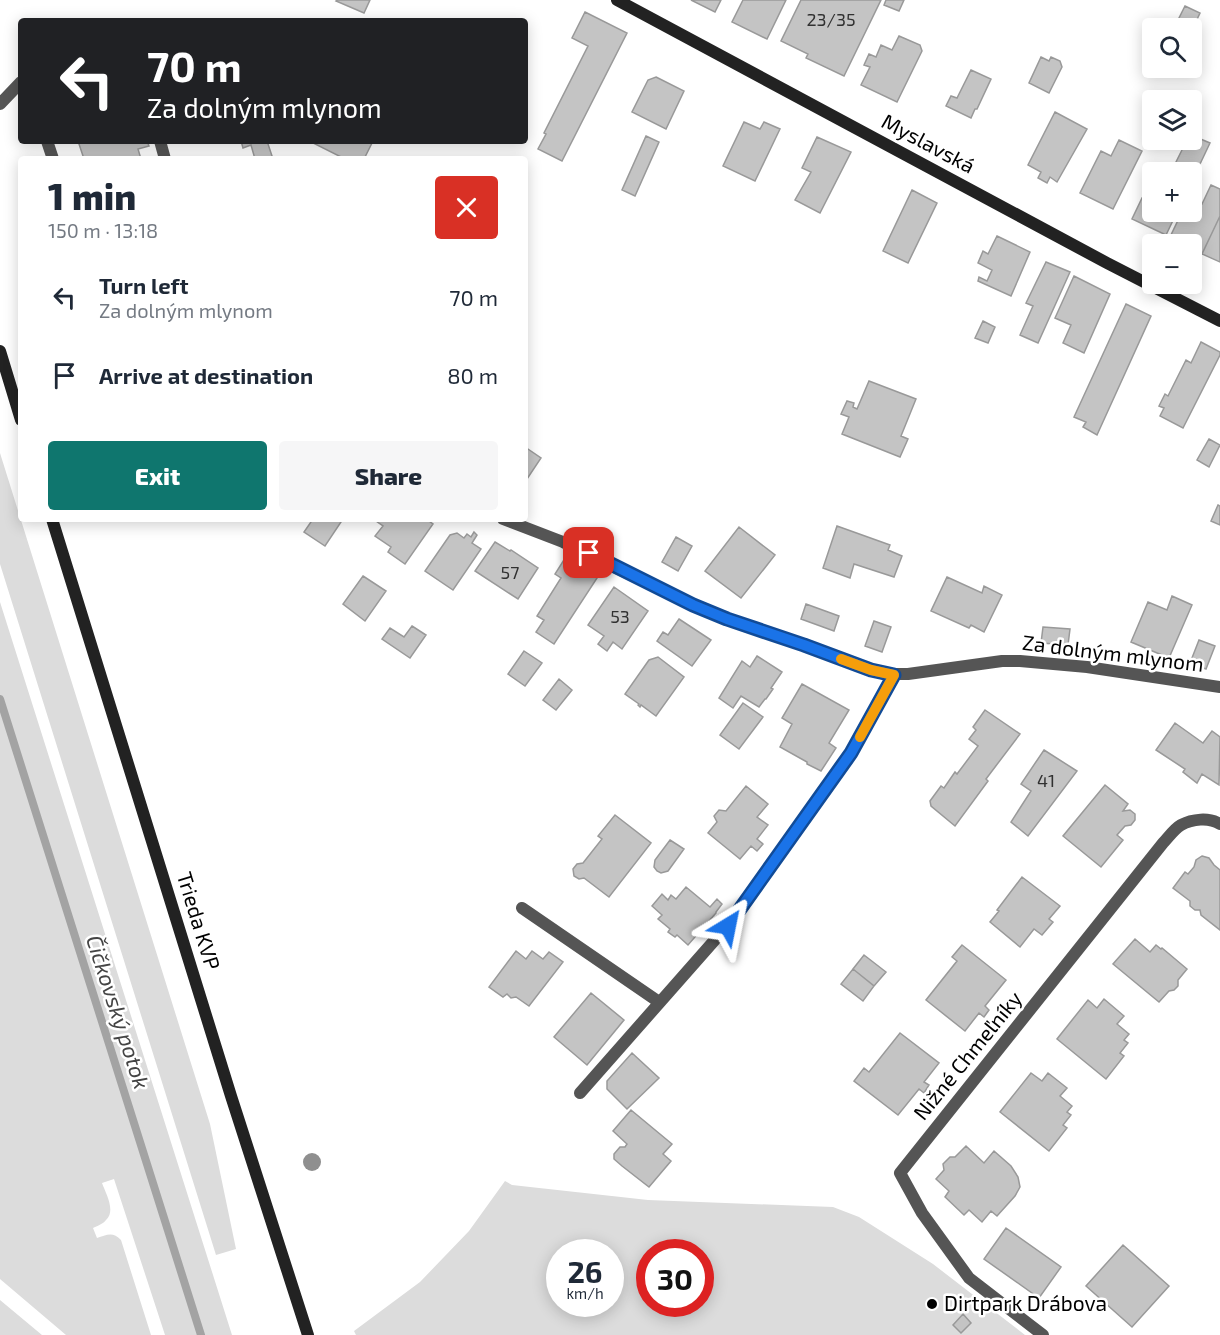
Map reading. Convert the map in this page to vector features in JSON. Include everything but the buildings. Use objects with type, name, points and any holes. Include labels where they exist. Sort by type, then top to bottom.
[{"type":"street","name":"Myslavská","points":[[617,0],[1107,263],[1220,321]]},
{"type":"street","points":[[0,104],[18,87]]},
{"type":"street","points":[[0,351],[18,410]]},
{"type":"street","name":"Trieda KVP","points":[[53,522],[231,1096],[308,1335]]},
{"type":"street","name":"Za dolným mlynom","points":[[511,522],[563,542],[727,619],[871,670],[894,675],[1002,661],[1020,661],[1087,667],[1220,687]]},
{"type":"street","points":[[580,1093],[728,926],[851,753],[894,675]]},
{"type":"street","name":"Nižné Chmeľníky","points":[[1043,1335],[969,1278],[922,1213],[900,1173],[1163,843],[1180,825],[1197,820],[1215,821],[1220,824]]},
{"type":"street","points":[[522,908],[659,1002]]},
{"type":"shaded area","points":[[0,453],[18,511],[18,522],[22,522],[210,1124],[236,1249],[216,1255],[0,564]]},
{"type":"shaded area","points":[[0,602],[232,1335],[165,1335],[114,1179],[102,1183],[109,1202],[109,1216],[103,1223],[93,1228],[97,1238],[112,1235],[121,1240],[151,1335],[66,1335],[0,1279]]},
{"type":"shaded area","points":[[505,1181],[512,1185],[648,1200],[833,1207],[859,1217],[933,1264],[1025,1335],[356,1335],[354,1331],[420,1282],[469,1231]]},
{"type":"shaded area","points":[[0,1300],[42,1335],[0,1335]]},
{"type":"waterway","name":"Čičkovský potok","points":[[0,699],[201,1335]]},
{"type":"slow traffic","points":[[841,659],[871,670],[894,675],[860,737]]},
{"type":"place","name":"Dirtpark Drábova","points":[[932,1304]]},
{"type":"route","points":[[589,553],[693,605],[727,619],[871,670],[894,675],[851,753],[728,926]]}]
